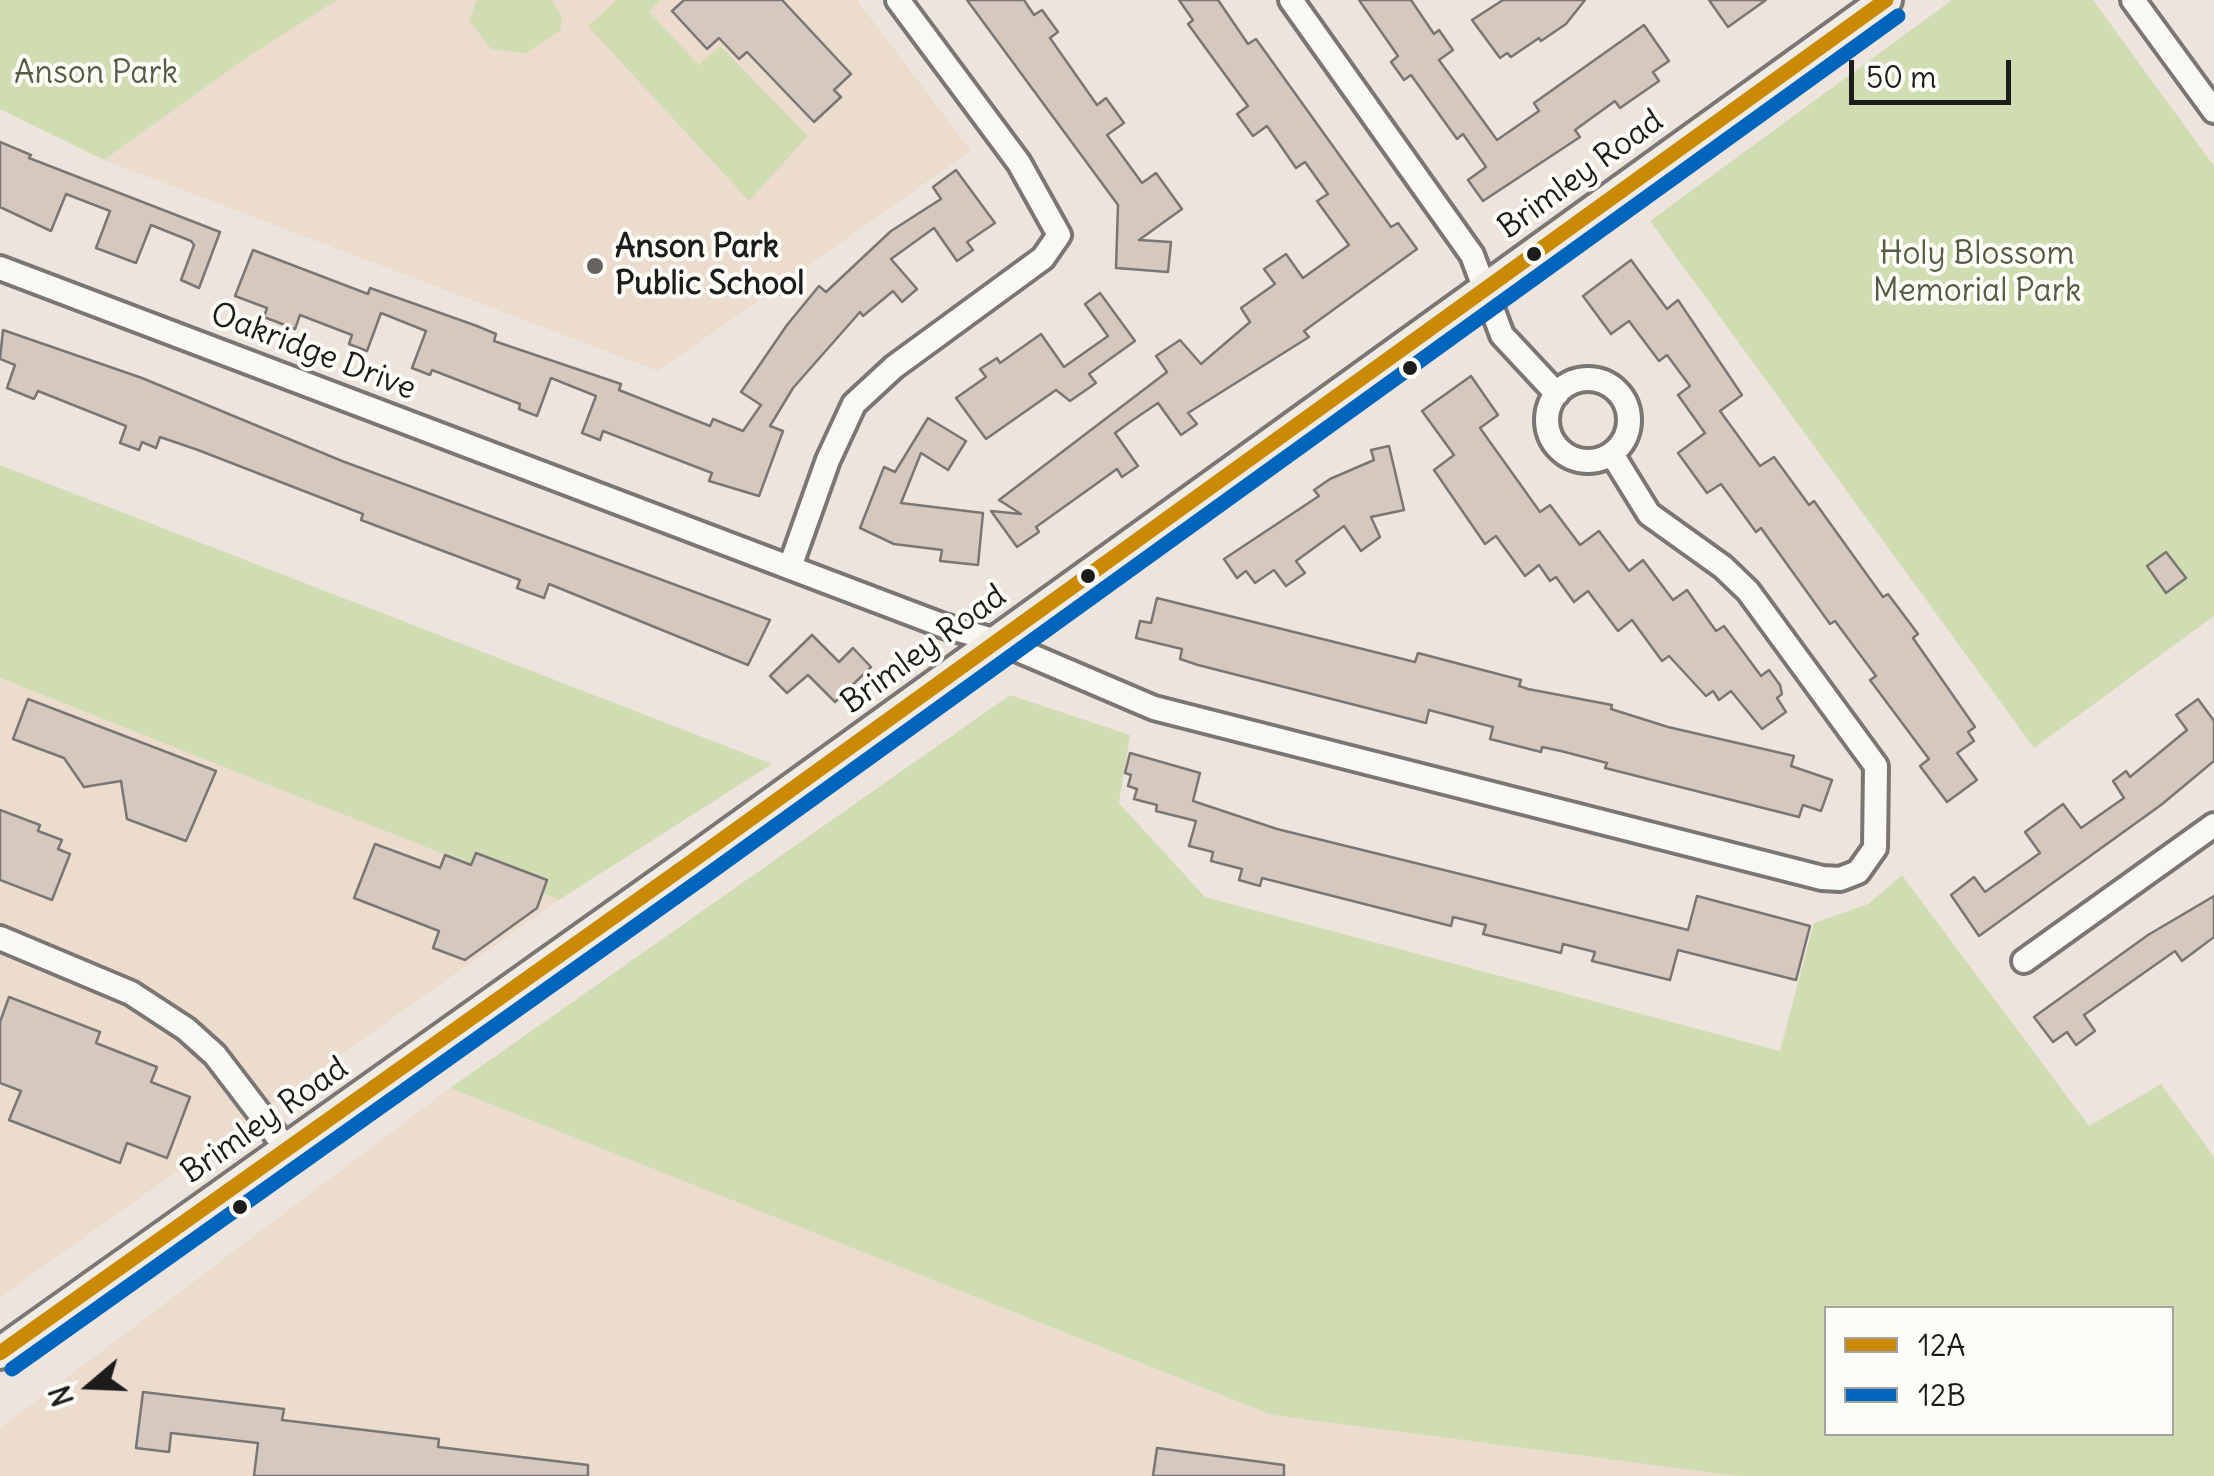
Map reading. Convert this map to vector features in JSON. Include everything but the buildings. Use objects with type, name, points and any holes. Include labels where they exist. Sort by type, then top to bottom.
[{"type":"main road","name":"Brimley Road","points":[[0,1352],[997,641],[1886,0]]},
{"type":"street","points":[[790,567],[828,460],[854,404],[894,367],[1042,258],[1059,236],[1019,163],[898,0]]},
{"type":"street","points":[[1291,0],[1472,255],[1502,335],[1557,394]]},
{"type":"street","points":[[2133,0],[2214,111]]},
{"type":"street","name":"Oakridge Drive","points":[[0,268],[944,626],[997,641],[1180,716],[1822,878],[1840,879],[1858,872],[1876,848],[1876,766],[1748,591],[1723,567],[1650,514],[1612,454]]},
{"type":"street","points":[[1584,380],[1599,381],[1623,399],[1628,428],[1612,454],[1584,462],[1558,448],[1547,421],[1557,394],[1584,380]]},
{"type":"street","points":[[2024,962],[2214,825]]},
{"type":"street","points":[[0,938],[131,993],[186,1029],[214,1055],[286,1148]]},
{"type":"shaded area","name":"Anson Park Public School","points":[[326,0],[857,0],[971,151],[658,371],[104,160]]},
{"type":"shaded area","points":[[0,678],[559,900],[0,1297]]},
{"type":"shaded area","points":[[450,1088],[1272,1415],[1737,1476],[0,1476],[0,1428]]},
{"type":"green space","name":"Anson Park","points":[[0,0],[337,0],[252,54],[104,160],[0,109]]},
{"type":"green space","points":[[477,0],[552,0],[562,17],[560,31],[526,53],[491,49],[469,20]]},
{"type":"green space","points":[[617,0],[660,0],[649,12],[699,65],[720,46],[808,136],[749,201],[588,26]]},
{"type":"green space","name":"Holy Blossom Memorial Park","points":[[1952,0],[2093,0],[2214,166],[2214,616],[2034,748],[1650,221]]},
{"type":"green space","points":[[0,465],[772,764],[559,900],[0,678]]},
{"type":"green space","points":[[1010,695],[1130,735],[1119,803],[1205,897],[1780,1051],[1814,923],[1868,904],[1902,875],[2089,1126],[2161,1084],[2214,1157],[2214,1476],[1737,1476],[1272,1415],[450,1088]]},
{"type":"transit line","name":"12A","points":[[0,1353],[691,862],[1886,0]]},
{"type":"transit line","name":"12B","points":[[12,1369],[703,878],[1898,16]]},
{"type":"place","name":"Anson Park Public School","points":[[595,266]]}]
